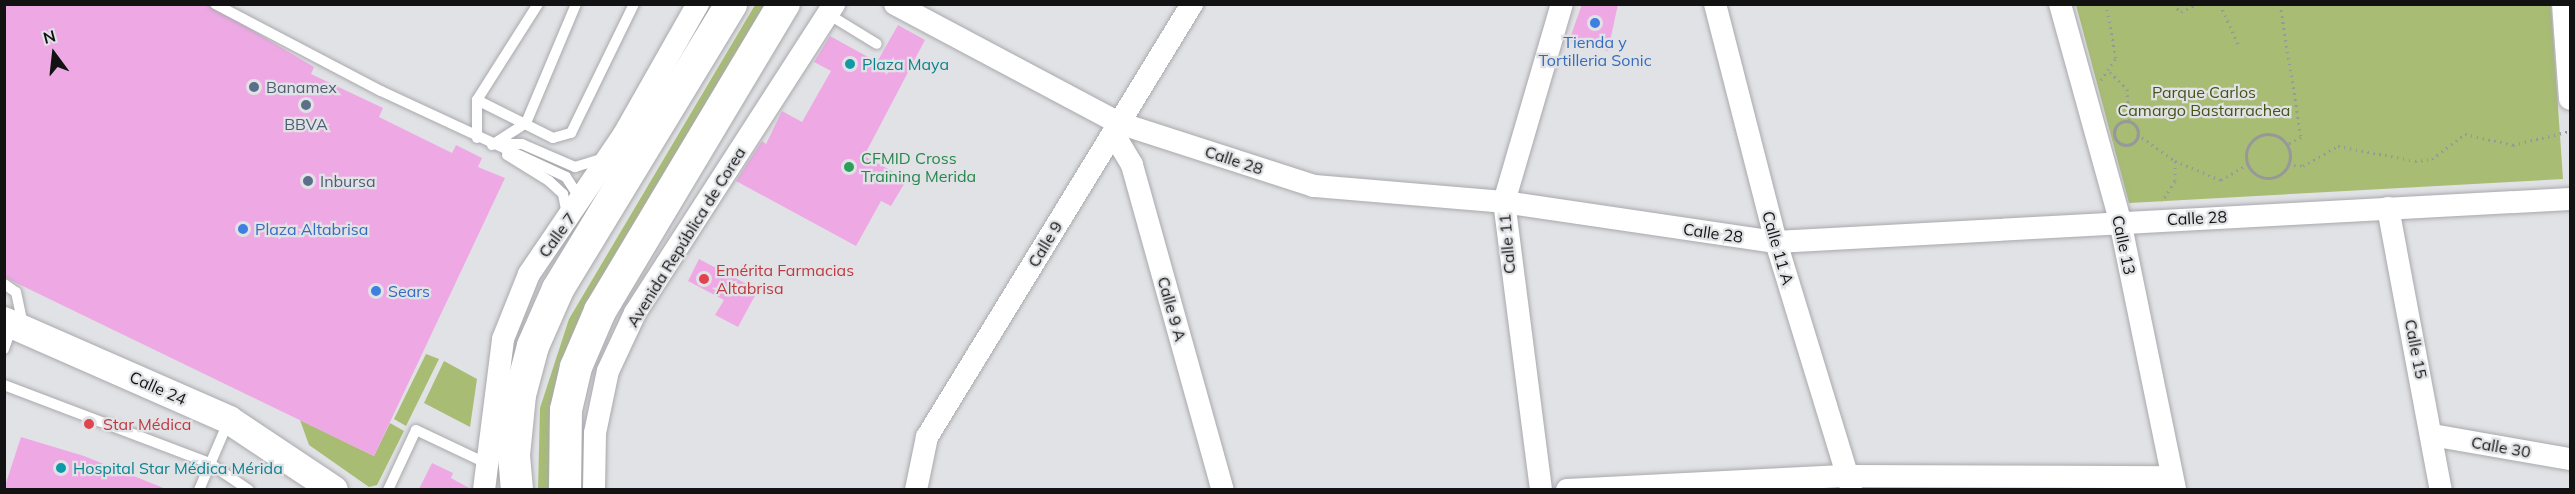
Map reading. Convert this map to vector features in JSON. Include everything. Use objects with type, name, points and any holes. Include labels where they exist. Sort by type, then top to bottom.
[{"type":"main road","points":[[517,489],[514,455],[520,395],[533,346],[558,289],[731,4]]},
{"type":"main road","name":"Avenida República de Corea","points":[[565,489],[566,411],[576,367],[600,311],[784,4]]},
{"type":"main road","points":[[618,142],[661,122]]},
{"type":"street","name":"Calle 7","points":[[484,489],[503,339],[529,274],[573,212],[618,142],[698,4]]},
{"type":"street","name":"Calle 28","points":[[896,4],[1116,128],[1314,186],[1504,202],[1776,242],[2571,199]]},
{"type":"street","name":"Calle 9","points":[[916,489],[927,437],[1192,4]]},
{"type":"street","name":"Calle 11","points":[[1541,489],[1504,202],[1562,4]]},
{"type":"street","name":"Calle 11 A","points":[[1715,4],[1776,242],[1849,483]]},
{"type":"street","name":"Calle 13","points":[[2060,4],[2120,222],[2174,483]]},
{"type":"street","points":[[2563,4],[2571,99]]},
{"type":"street","name":"Avenida República de Corea","points":[[594,489],[595,433],[608,371],[635,313],[831,9]]},
{"type":"street","name":"Calle 9 A","points":[[1116,128],[1132,165],[1223,489]]},
{"type":"street","name":"Calle 15","points":[[2388,208],[2441,489]]},
{"type":"street","name":"Calle 24","points":[[13,332],[229,420],[334,489]]},
{"type":"street","name":"Calle 30","points":[[2432,435],[2571,459]]},
{"type":"street","points":[[1567,489],[1849,483],[2174,483]]},
{"type":"lane","points":[[215,4],[477,138],[566,177],[577,186],[573,212]]},
{"type":"lane","points":[[477,138],[477,100],[538,4]]},
{"type":"lane","points":[[492,145],[526,123],[576,4]]},
{"type":"lane","points":[[477,100],[553,138],[571,133],[634,4]]},
{"type":"lane","points":[[831,9],[877,44]]},
{"type":"lane","points":[[492,145],[522,144],[575,167],[618,142]]},
{"type":"lane","points":[[492,145],[549,181],[563,194],[573,212]]},
{"type":"lane","points":[[4,285],[16,292],[21,320],[13,332]]},
{"type":"lane","points":[[4,385],[209,463],[249,489]]},
{"type":"lane","points":[[199,489],[229,420]]},
{"type":"lane","points":[[388,489],[416,430],[488,464]]},
{"type":"path","points":[[2097,81],[2110,72],[2116,58],[2106,4]]},
{"type":"path","points":[[2173,4],[2181,12],[2197,4]]},
{"type":"path","points":[[2220,4],[2238,44]]},
{"type":"path","points":[[2280,4],[2301,137],[2286,145]]},
{"type":"path","points":[[2110,72],[2127,89],[2129,122],[2137,134],[2175,161],[2221,180],[2248,164]]},
{"type":"path","points":[[2129,122],[2116,127],[2117,141],[2132,144],[2137,134]]},
{"type":"path","points":[[2288,165],[2286,145],[2276,136],[2255,139],[2247,150],[2248,164],[2257,175],[2271,177],[2288,165],[2303,166],[2338,146],[2415,161],[2432,159],[2465,135],[2513,145],[2571,130]]},
{"type":"path","points":[[2162,201],[2175,181],[2175,161]]},
{"type":"green space","points":[[755,5],[773,5],[584,323],[553,489],[538,490],[540,408],[569,319]]},
{"type":"green space","name":"Parque Carlos Camargo Bastarrachea","points":[[2076,5],[2551,5],[2563,179],[2129,203]]},
{"type":"green space","points":[[426,354],[439,359],[406,426],[394,419]]},
{"type":"green space","points":[[444,361],[477,379],[470,427],[424,403]]},
{"type":"green space","points":[[300,420],[374,456],[390,423],[404,431],[377,485],[369,487],[309,445]]},
{"type":"building","name":"Plaza Altabrisa","points":[[4,4],[208,4],[314,67],[311,74],[383,108],[379,117],[452,153],[456,145],[482,158],[478,167],[505,178],[374,456],[4,277]]},
{"type":"building","name":"Tienda y Tortilleria Sonic","points":[[1582,4],[1618,4],[1608,51],[1569,41]]},
{"type":"building","points":[[898,25],[925,40],[864,156],[907,179],[891,206],[881,201],[856,246],[736,181],[762,141],[766,144],[782,111],[802,122],[831,71],[814,62],[830,36],[877,62]]},
{"type":"building","points":[[699,259],[758,290],[738,327],[715,315],[724,300],[688,281]]},
{"type":"building","name":"Hospital Star Médica Mérida","points":[[21,437],[84,456],[166,489],[4,489]]},
{"type":"building","points":[[432,463],[453,473],[451,478],[471,489],[419,489]]},
{"type":"place","name":"Tienda y Tortilleria Sonic","points":[[1595,23]]},
{"type":"place","name":"Plaza Maya","points":[[850,64]]},
{"type":"place","name":"Banamex","points":[[254,87]]},
{"type":"place","name":"BBVA","points":[[306,105]]},
{"type":"place","name":"CFMID Cross Training Merida","points":[[849,167]]},
{"type":"place","name":"Inbursa","points":[[308,181]]},
{"type":"place","name":"Plaza Altabrisa","points":[[243,229]]},
{"type":"place","name":"Emérita Farmacias Altabrisa","points":[[704,279]]},
{"type":"place","name":"Sears","points":[[376,291]]},
{"type":"place","name":"Star Médica","points":[[89,424]]},
{"type":"place","name":"Hospital Star Médica Mérida","points":[[61,468]]}]
